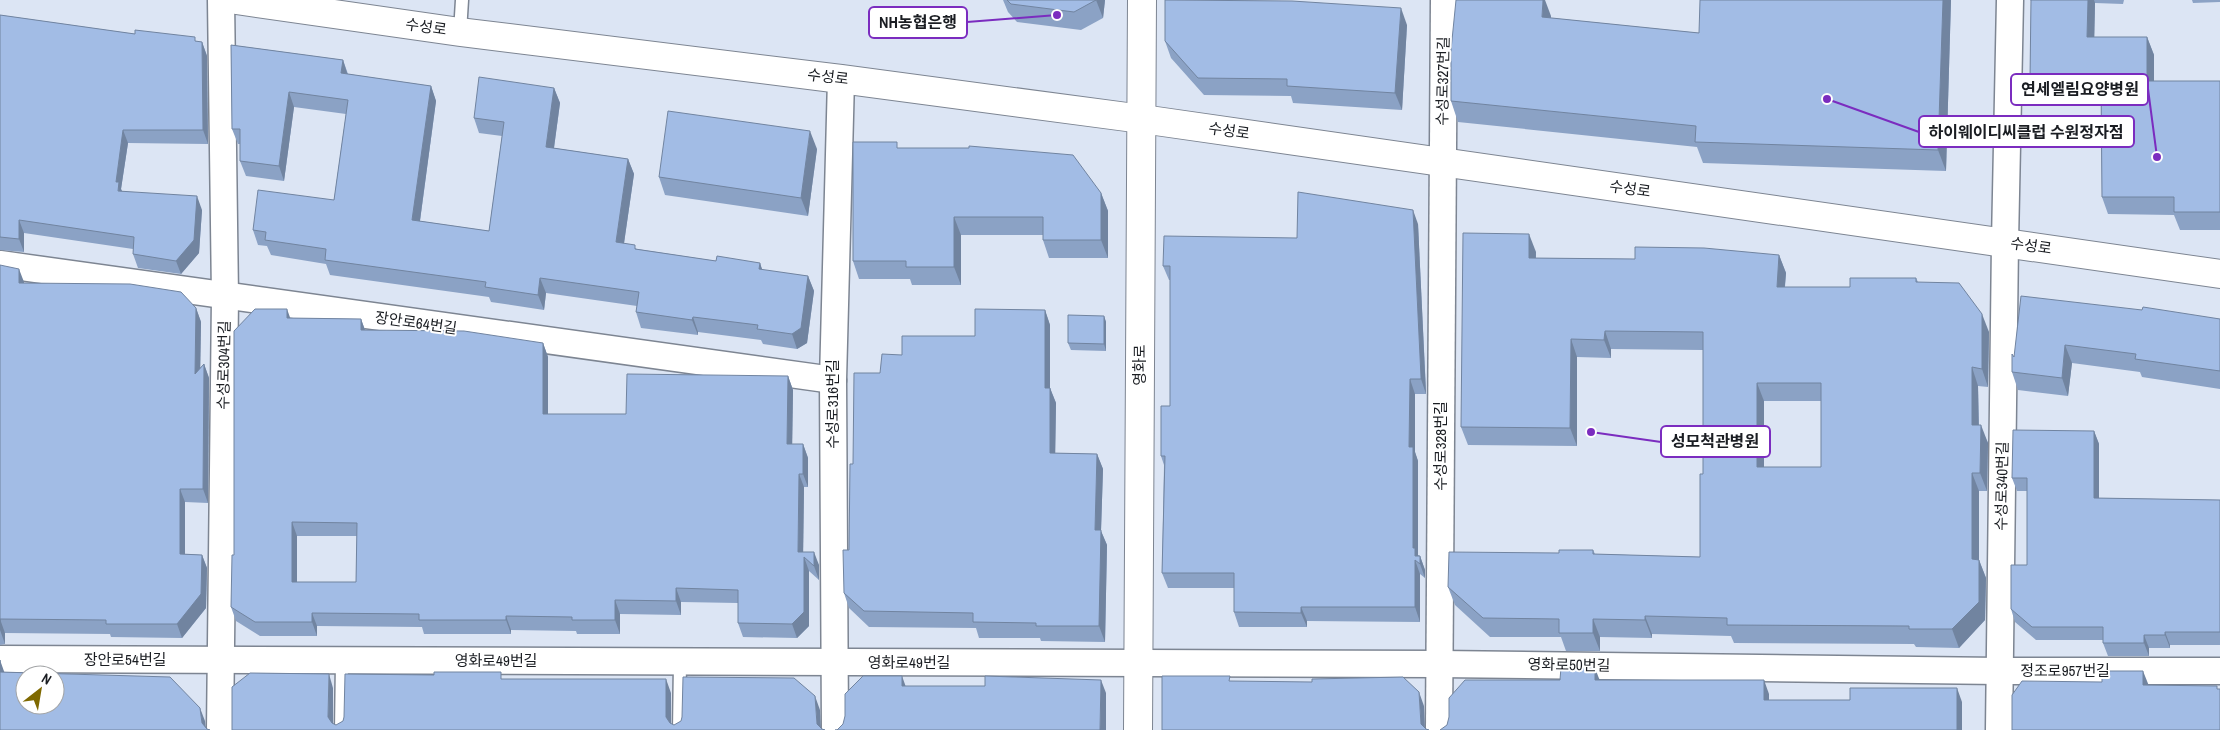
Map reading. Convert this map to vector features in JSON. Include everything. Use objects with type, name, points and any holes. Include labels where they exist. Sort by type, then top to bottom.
[{"type":"street","name":"수성로304번길","points":[[220,730],[224,297],[221,0]]},
{"type":"street","name":"수성로","points":[[236,0],[460,32],[841,79],[1142,119],[2220,274]]},
{"type":"street","name":"영화로","points":[[1138,730],[1142,0]]},
{"type":"street","name":"수성로327번길","points":[[1442,162],[1444,0]]},
{"type":"street","name":"수성로340번길","points":[[1999,730],[2010,0]]},
{"type":"street","name":"수성로316번길","points":[[835,730],[833,380],[841,79]]},
{"type":"street","name":"수성로328번길","points":[[1438,730],[1440,664],[1442,162]]},
{"type":"street","name":"장안로64번길","points":[[0,264],[224,297],[833,380]]},
{"type":"street","name":"장안로54번길","points":[[0,659],[220,660]]},
{"type":"street","name":"영화로49번길","points":[[220,660],[1138,663]]},
{"type":"street","name":"영화로50번길","points":[[1138,663],[1440,664],[2000,671]]},
{"type":"street","name":"정조로957번길","points":[[2000,671],[2220,671]]},
{"type":"lane","points":[[460,32],[462,0]]},
{"type":"lane","points":[[341,730],[342,661]]},
{"type":"lane","points":[[680,662],[680,730]]},
{"type":"building","points":[[1007,0],[1096,0],[1074,12],[1011,4]]},
{"type":"building","points":[[1165,0],[1292,1],[1401,8],[1395,93],[1287,86],[1287,79],[1198,78],[1165,41]]},
{"type":"building","points":[[1456,0],[1543,0],[1542,17],[1699,33],[1700,0],[1943,0],[1938,150],[1695,142],[1696,126],[1451,101],[1451,50]]},
{"type":"building","points":[[2031,0],[2088,0],[2087,37],[2147,37],[2147,81],[2220,81],[2220,212],[2174,212],[2174,197],[2102,197],[2101,81],[2030,78]]},
{"type":"building","points":[[0,15],[135,34],[135,30],[195,37],[195,41],[202,42],[203,130],[123,130],[116,182],[119,182],[118,191],[197,196],[194,240],[176,261],[133,254],[134,237],[19,220],[19,239],[0,237]]},
{"type":"building","points":[[231,45],[343,60],[341,73],[431,86],[412,220],[489,231],[504,122],[474,118],[479,77],[554,88],[546,147],[628,159],[616,242],[635,245],[635,249],[716,261],[717,256],[760,263],[759,269],[808,276],[801,328],[792,334],[757,329],[758,325],[693,317],[692,320],[636,312],[639,292],[540,278],[538,295],[485,287],[486,282],[325,260],[326,249],[265,240],[266,232],[253,230],[258,190],[334,200],[348,100],[289,92],[279,166],[240,161],[240,129],[232,129]]},
{"type":"building","points":[[668,111],[810,131],[801,198],[659,177]]},
{"type":"building","points":[[853,142],[897,142],[897,148],[969,148],[969,146],[1073,155],[1101,193],[1101,240],[1043,240],[1043,217],[954,217],[954,267],[906,267],[906,261],[853,261]]},
{"type":"building","points":[[1298,192],[1413,210],[1421,377],[1421,379],[1410,379],[1409,447],[1413,447],[1413,548],[1415,548],[1415,556],[1420,556],[1420,564],[1415,560],[1415,607],[1301,607],[1301,613],[1234,612],[1234,573],[1162,573],[1165,456],[1161,456],[1161,406],[1170,406],[1170,266],[1163,266],[1164,236],[1297,238]]},
{"type":"building","points":[[1463,233],[1529,234],[1529,258],[1635,259],[1635,247],[1704,248],[1779,255],[1777,287],[1850,287],[1850,278],[1916,278],[1916,282],[1959,283],[1982,314],[1982,369],[1972,367],[1972,425],[1981,425],[1980,473],[1972,473],[1972,559],[1979,560],[1979,602],[1952,629],[1909,629],[1909,626],[1727,625],[1727,618],[1645,616],[1645,620],[1593,619],[1593,633],[1559,633],[1559,619],[1483,618],[1448,587],[1449,552],[1559,553],[1559,550],[1593,550],[1593,554],[1700,557],[1700,474],[1703,474],[1703,332],[1605,331],[1604,340],[1571,339],[1570,428],[1461,427]],"holes":[[[1757,383],[1821,383],[1821,467],[1757,467]]]},
{"type":"building","points":[[0,265],[19,269],[19,283],[130,284],[181,292],[196,308],[195,374],[204,364],[203,489],[180,489],[180,554],[202,555],[201,594],[177,624],[106,624],[106,620],[0,619]]},
{"type":"building","points":[[2021,296],[2142,310],[2143,307],[2220,319],[2220,371],[2135,359],[2136,354],[2065,345],[2062,378],[2012,372],[2012,354],[2014,357]]},
{"type":"building","points":[[255,309],[287,309],[287,318],[361,319],[361,330],[464,331],[543,343],[543,414],[626,414],[627,374],[788,376],[787,444],[803,444],[803,474],[799,474],[798,552],[814,552],[814,566],[804,557],[804,612],[792,624],[738,623],[738,590],[676,588],[676,601],[615,600],[615,620],[572,620],[572,617],[506,616],[506,620],[419,620],[419,614],[312,613],[312,622],[255,622],[231,607],[232,555],[234,555],[234,331]],"holes":[[[292,522],[357,523],[356,582],[292,582]]]},
{"type":"building","points":[[975,309],[1045,310],[1045,388],[1050,388],[1050,453],[1097,454],[1095,530],[1101,530],[1099,626],[1036,626],[1036,623],[973,622],[973,613],[864,611],[844,593],[843,550],[849,550],[850,464],[853,464],[854,373],[880,373],[882,354],[902,355],[902,336],[975,336]]},
{"type":"building","points":[[1068,315],[1104,316],[1104,344],[1068,343]]},
{"type":"building","points":[[2013,430],[2094,431],[2094,498],[2220,500],[2220,632],[2165,632],[2165,635],[2144,635],[2144,643],[2103,643],[2103,627],[2032,627],[2011,609],[2011,565],[2027,565],[2027,478],[2012,478]]},
{"type":"building","points":[[1561,667],[1595,668],[1595,680],[1764,680],[1764,700],[1850,700],[1850,688],[1957,688],[1957,730],[1440,730],[1447,725],[1449,698],[1465,680],[1560,680]]},
{"type":"building","points":[[2102,671],[2143,671],[2143,685],[2217,686],[2217,689],[2220,689],[2220,730],[2012,730],[2012,695],[2022,681],[2102,682]]},
{"type":"building","points":[[0,672],[15,672],[15,715],[65,715],[65,674],[170,677],[200,708],[202,723],[210,730],[0,730]]},
{"type":"building","points":[[434,672],[501,672],[501,679],[666,679],[666,717],[674,725],[681,721],[682,717],[683,677],[794,678],[815,696],[817,724],[825,730],[232,730],[232,687],[250,673],[329,674],[328,717],[336,725],[343,721],[344,717],[345,674],[434,675]]},
{"type":"building","points":[[863,676],[902,676],[902,686],[985,686],[985,676],[1101,680],[1100,730],[837,730],[843,724],[845,716],[845,694]]},
{"type":"building","points":[[1162,676],[1230,676],[1229,681],[1312,682],[1312,679],[1403,677],[1419,692],[1421,724],[1429,730],[1162,730]]},
{"type":"place","name":"NH농협은행","points":[[1057,15]]},
{"type":"place","name":"하이웨이디씨클럽 수원정자점","points":[[1827,99]]},
{"type":"place","name":"연세엘림요양병원","points":[[2157,157]]},
{"type":"place","name":"성모척관병원","points":[[1591,432]]}]
